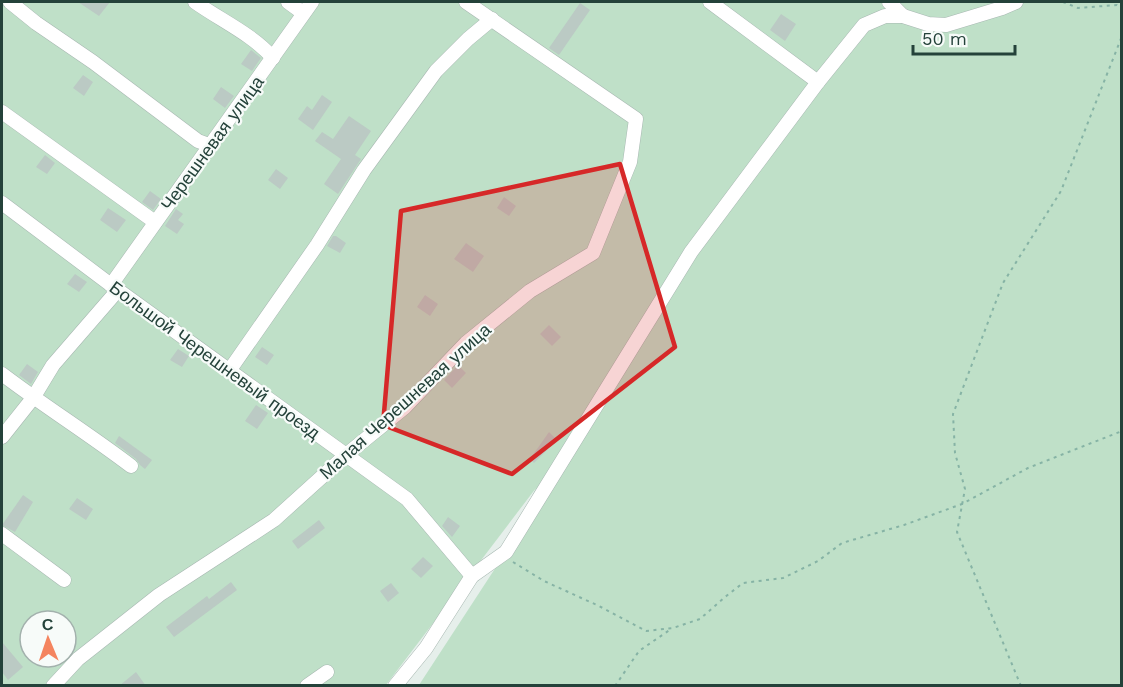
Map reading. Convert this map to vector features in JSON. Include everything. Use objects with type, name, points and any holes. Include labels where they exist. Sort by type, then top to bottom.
[{"type":"lane","points":[[10,2],[198,141],[209,145]]},
{"type":"lane","points":[[195,2],[264,47],[273,58]]},
{"type":"lane","points":[[288,2],[303,13]]},
{"type":"lane","name":"Черешневая улица","points":[[2,437],[33,398],[53,364],[114,288],[155,222],[312,2]]},
{"type":"lane","points":[[229,370],[317,245],[364,170],[436,70],[492,19],[466,2]]},
{"type":"lane","points":[[710,2],[818,82]]},
{"type":"lane","points":[[889,2],[903,16]]},
{"type":"lane","points":[[395,686],[426,648],[472,576],[507,552],[691,252],[818,82],[864,25],[885,15],[903,16],[928,24],[946,25],[1016,2]]},
{"type":"lane","name":"Малая Черешневая улица","points":[[53,686],[78,659],[159,595],[274,520],[346,455],[405,407],[466,343],[530,291],[593,253],[630,162],[636,119],[492,19]]},
{"type":"lane","points":[[2,112],[155,222]]},
{"type":"lane","name":"Большой Черешневый проезд","points":[[2,203],[114,288],[406,499],[472,576]]},
{"type":"lane","points":[[2,374],[131,466]]},
{"type":"lane","points":[[2,534],[64,580]]},
{"type":"lane","points":[[307,686],[327,672]]},
{"type":"path","points":[[1063,2],[1078,8],[1118,3],[1122,9]]},
{"type":"path","points":[[1021,686],[957,532],[965,489],[955,453],[953,414],[1002,283],[1061,192],[1122,36]]},
{"type":"path","points":[[507,552],[513,562],[544,581],[646,631],[673,628],[700,619],[743,583],[783,578],[818,561],[842,543],[904,525],[962,504],[1028,468],[1122,431]]},
{"type":"path","points":[[615,686],[639,651],[673,628]]},
{"type":"highlighted area","points":[[620,164],[675,347],[512,474],[383,425],[401,211]]},
{"type":"green space","points":[[2,2],[1121,2],[1121,685],[419,685],[498,564],[536,488],[386,685],[2,685]]},
{"type":"building","points":[[78,2],[110,2],[99,16]]},
{"type":"building","points":[[580,3],[590,10],[559,55],[549,48]]},
{"type":"building","points":[[781,14],[796,24],[785,41],[770,30]]},
{"type":"building","points":[[251,50],[261,58],[252,71],[241,64]]},
{"type":"building","points":[[83,75],[93,82],[84,96],[73,88]]},
{"type":"building","points":[[221,87],[234,96],[225,108],[213,99]]},
{"type":"building","points":[[322,95],[332,102],[313,130],[298,119],[307,106],[312,110]]},
{"type":"building","points":[[349,116],[371,131],[355,155],[361,159],[338,194],[324,184],[341,159],[315,141],[322,132],[333,139]]},
{"type":"building","points":[[45,155],[55,163],[47,174],[36,167]]},
{"type":"building","points":[[276,169],[288,178],[280,189],[268,180]]},
{"type":"building","points":[[150,191],[161,199],[153,210],[142,202]]},
{"type":"building","points":[[504,197],[516,206],[509,216],[497,208]]},
{"type":"building","points":[[108,208],[126,220],[117,232],[100,220]]},
{"type":"building","points":[[176,209],[183,214],[178,220],[184,224],[177,234],[165,226]]},
{"type":"building","points":[[333,236],[346,243],[340,253],[327,246]]},
{"type":"building","points":[[466,243],[484,256],[473,272],[454,259]]},
{"type":"building","points":[[75,274],[87,282],[79,292],[67,284]]},
{"type":"building","points":[[425,295],[438,304],[430,316],[417,307]]},
{"type":"building","points":[[549,325],[561,337],[552,346],[540,334]]},
{"type":"building","points":[[262,347],[274,355],[267,365],[255,357]]},
{"type":"building","points":[[178,349],[189,356],[182,367],[170,360]]},
{"type":"building","points":[[27,364],[38,372],[31,384],[19,375]]},
{"type":"building","points":[[458,365],[466,373],[452,388],[444,380]]},
{"type":"building","points":[[256,405],[268,413],[257,429],[245,421]]},
{"type":"building","points":[[549,432],[557,440],[534,463],[530,459]]},
{"type":"building","points":[[119,436],[152,460],[145,469],[115,443]]},
{"type":"building","points":[[23,495],[33,502],[15,532],[2,525]]},
{"type":"building","points":[[77,498],[93,509],[86,520],[69,509]]},
{"type":"building","points":[[448,517],[460,526],[452,537],[442,526]]},
{"type":"building","points":[[319,520],[325,528],[298,549],[292,541]]},
{"type":"building","points":[[423,557],[433,566],[421,578],[411,569]]},
{"type":"building","points":[[231,582],[237,590],[174,637],[166,627],[207,596],[209,599]]},
{"type":"building","points":[[391,583],[399,593],[388,602],[380,591]]},
{"type":"building","points":[[2,642],[18,661],[18,669],[21,669],[8,680],[2,672]]},
{"type":"building","points":[[136,672],[146,686],[119,686]]}]
